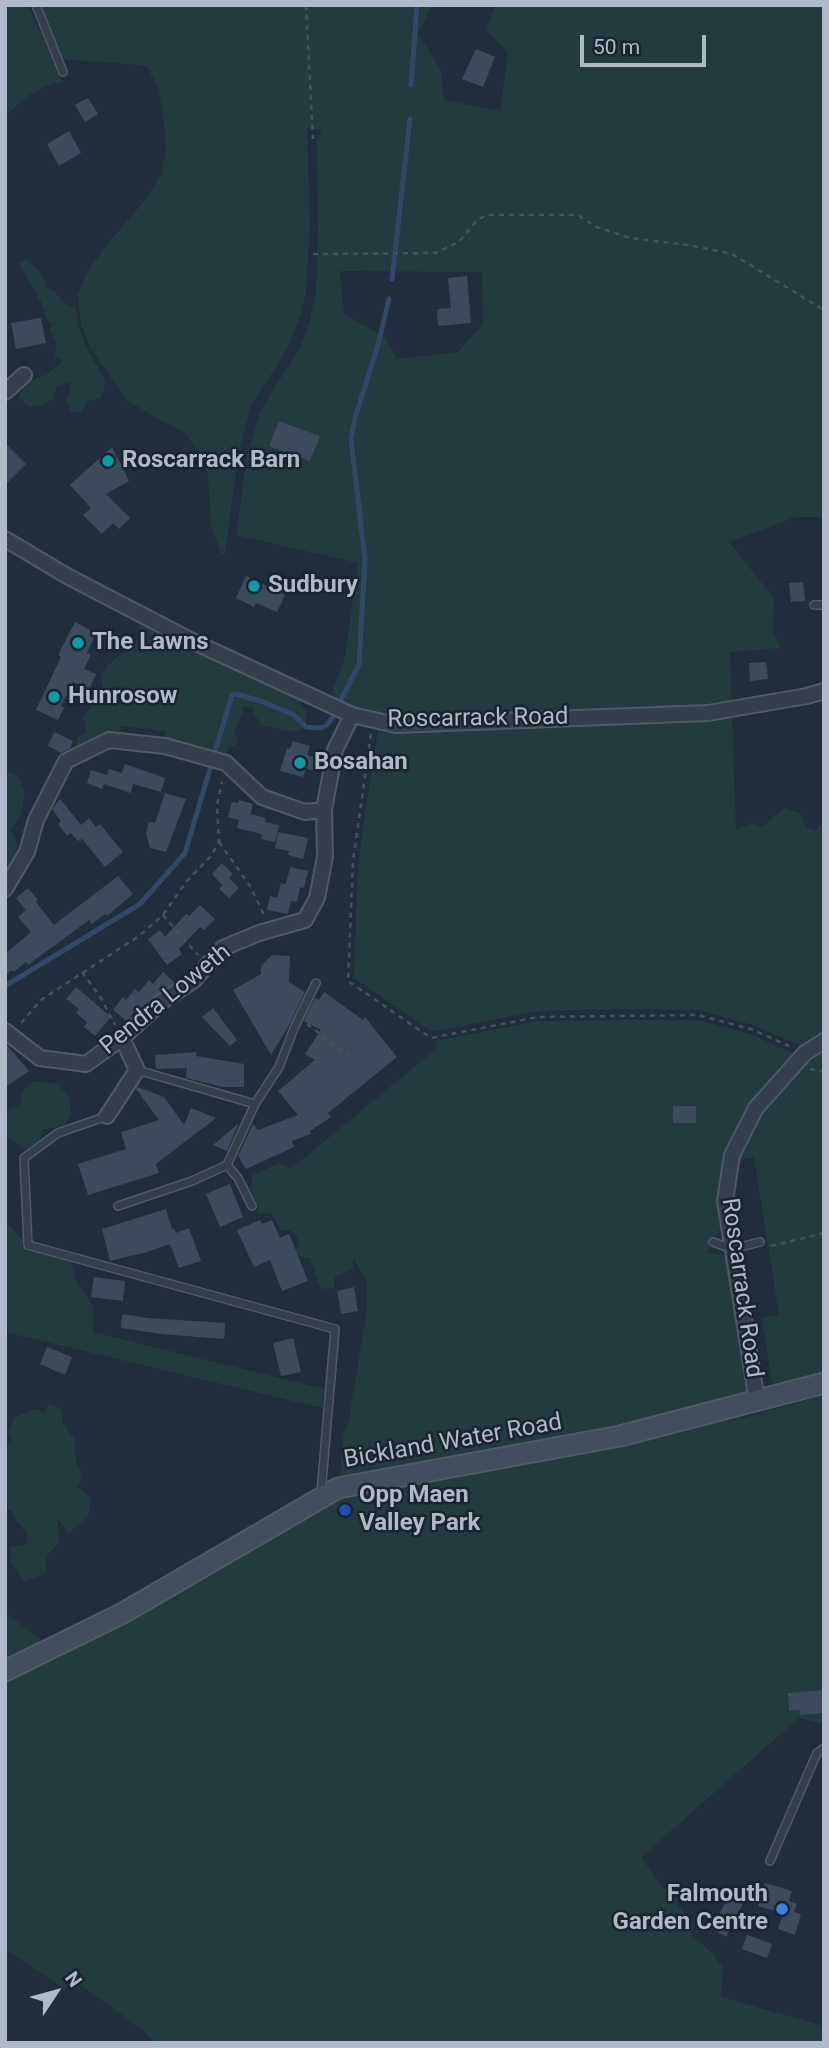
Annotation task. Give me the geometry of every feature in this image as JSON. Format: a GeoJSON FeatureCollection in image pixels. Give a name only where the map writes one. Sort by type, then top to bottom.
{"type":"FeatureCollection","features":[{"type":"Feature","properties":{"kind":"street"},"geometry":{"type":"LineString","coordinates":[[5,392],[24,375]]}},
{"type":"Feature","properties":{"kind":"street","name":"Roscarrack Road"},"geometry":{"type":"LineString","coordinates":[[5,539],[67,576],[194,642],[352,715],[396,725],[708,713],[824,691]]}},
{"type":"Feature","properties":{"kind":"street","name":"Pendra Loweth"},"geometry":{"type":"LineString","coordinates":[[7,1034],[40,1058],[86,1064],[122,1038],[164,1000],[193,981],[223,948],[305,920],[317,898],[325,858],[324,810],[335,750],[352,715]]}},
{"type":"Feature","properties":{"kind":"street"},"geometry":{"type":"LineString","coordinates":[[5,888],[27,852],[36,820],[66,761],[109,740],[165,746],[224,762],[262,797],[305,812],[324,810]]}},
{"type":"Feature","properties":{"kind":"street"},"geometry":{"type":"LineString","coordinates":[[107,1116],[137,1070],[122,1038]]}},
{"type":"Feature","properties":{"kind":"street","name":"Roscarrack Road"},"geometry":{"type":"LineString","coordinates":[[757,1401],[725,1201],[732,1155],[756,1108],[805,1053],[824,1041]]}},
{"type":"Feature","properties":{"kind":"street","name":"Bickland Water Road"},"geometry":{"type":"LineString","coordinates":[[5,1671],[123,1613],[338,1488],[620,1436],[824,1383]]}},
{"type":"Feature","properties":{"kind":"lane"},"geometry":{"type":"LineString","coordinates":[[36,5],[63,72]]}},
{"type":"Feature","properties":{"kind":"lane"},"geometry":{"type":"LineString","coordinates":[[814,606],[824,605]]}},
{"type":"Feature","properties":{"kind":"lane"},"geometry":{"type":"LineString","coordinates":[[118,1206],[192,1181],[227,1164],[255,1104],[279,1067],[317,983]]}},
{"type":"Feature","properties":{"kind":"lane"},"geometry":{"type":"LineString","coordinates":[[137,1070],[255,1104]]}},
{"type":"Feature","properties":{"kind":"lane"},"geometry":{"type":"LineString","coordinates":[[107,1116],[58,1133],[24,1158],[28,1245],[335,1329],[320,1498]]}},
{"type":"Feature","properties":{"kind":"lane"},"geometry":{"type":"LineString","coordinates":[[227,1164],[239,1178],[252,1206]]}},
{"type":"Feature","properties":{"kind":"lane"},"geometry":{"type":"LineString","coordinates":[[713,1242],[732,1249],[761,1245]]}},
{"type":"Feature","properties":{"kind":"lane"},"geometry":{"type":"LineString","coordinates":[[771,1861],[817,1753],[824,1748]]}},
{"type":"Feature","properties":{"kind":"path"},"geometry":{"type":"LineString","coordinates":[[306,5],[313,139]]}},
{"type":"Feature","properties":{"kind":"path"},"geometry":{"type":"LineString","coordinates":[[313,254],[435,253],[459,242],[478,219],[488,215],[578,215],[594,226],[630,238],[732,254],[824,310]]}},
{"type":"Feature","properties":{"kind":"path"},"geometry":{"type":"LineString","coordinates":[[374,720],[353,861],[348,981],[431,1038],[538,1017],[698,1015],[751,1029],[805,1053]]}},
{"type":"Feature","properties":{"kind":"path"},"geometry":{"type":"LineString","coordinates":[[224,762],[217,805],[219,842],[250,886],[261,912],[274,929]]}},
{"type":"Feature","properties":{"kind":"path"},"geometry":{"type":"LineString","coordinates":[[7,1034],[41,1000],[139,936],[163,915],[186,882],[211,856],[219,842]]}},
{"type":"Feature","properties":{"kind":"path"},"geometry":{"type":"LineString","coordinates":[[163,915],[207,965]]}},
{"type":"Feature","properties":{"kind":"path"},"geometry":{"type":"LineString","coordinates":[[82,972],[101,998],[122,1038]]}},
{"type":"Feature","properties":{"kind":"path"},"geometry":{"type":"LineString","coordinates":[[299,1018],[351,1057]]}},
{"type":"Feature","properties":{"kind":"path"},"geometry":{"type":"LineString","coordinates":[[761,1245],[824,1233]]}},
{"type":"Feature","properties":{"kind":"green space"},"geometry":{"type":"Polygon","coordinates":[[[5,5],[28,5],[63,82],[52,83],[28,96],[5,116],[5,5]]]}},
{"type":"Feature","properties":{"kind":"green space"},"geometry":{"type":"Polygon","coordinates":[[[36,5],[432,5],[418,34],[441,70],[444,100],[500,111],[508,52],[486,30],[495,5],[824,5],[824,517],[795,517],[729,542],[774,598],[773,631],[780,648],[730,652],[732,704],[396,716],[355,710],[330,698],[345,657],[358,563],[236,535],[247,455],[260,411],[301,346],[316,292],[317,139],[322,130],[307,128],[310,226],[306,292],[288,348],[251,406],[239,452],[225,553],[221,555],[211,524],[208,476],[200,453],[183,431],[127,400],[91,349],[81,324],[78,294],[88,271],[147,198],[161,175],[166,149],[158,87],[147,67],[141,65],[58,59],[36,5]],[[340,271],[344,314],[385,338],[397,359],[458,352],[483,324],[482,272],[340,271]]]}},
{"type":"Feature","properties":{"kind":"green space"},"geometry":{"type":"Polygon","coordinates":[[[26,259],[37,268],[46,283],[45,286],[55,292],[64,303],[76,309],[78,325],[88,351],[104,377],[105,387],[101,398],[89,401],[80,412],[71,412],[66,401],[70,391],[69,382],[56,386],[54,399],[40,405],[29,407],[18,397],[28,382],[46,375],[60,364],[62,359],[54,357],[57,343],[50,331],[52,323],[47,320],[42,304],[19,263],[26,259]]]}},
{"type":"Feature","properties":{"kind":"green space"},"geometry":{"type":"Polygon","coordinates":[[[136,614],[306,697],[301,700],[301,705],[307,710],[302,728],[294,732],[264,726],[254,715],[252,707],[243,707],[234,733],[238,739],[235,746],[229,747],[226,754],[220,758],[165,744],[166,731],[120,726],[121,731],[115,738],[77,749],[77,738],[87,733],[83,718],[90,708],[88,699],[103,689],[101,675],[108,665],[133,647],[141,633],[136,614]]]}},
{"type":"Feature","properties":{"kind":"green space"},"geometry":{"type":"Polygon","coordinates":[[[732,714],[736,830],[752,823],[762,827],[784,808],[800,813],[806,827],[815,831],[820,825],[824,826],[824,1032],[801,1046],[753,1025],[697,1010],[620,1009],[538,1011],[432,1032],[354,978],[358,862],[378,729],[397,732],[475,730],[710,720],[727,718],[732,714]]]}},
{"type":"Feature","properties":{"kind":"green space"},"geometry":{"type":"Polygon","coordinates":[[[5,771],[19,776],[25,794],[20,816],[11,831],[18,845],[15,858],[5,876],[5,771]]]}},
{"type":"Feature","properties":{"kind":"green space"},"geometry":{"type":"Polygon","coordinates":[[[698,1020],[750,1034],[797,1055],[728,1153],[717,1211],[720,1229],[707,1252],[729,1256],[752,1397],[619,1432],[339,1486],[343,1436],[349,1419],[367,1310],[367,1281],[353,1258],[353,1269],[335,1277],[334,1288],[321,1289],[310,1258],[299,1256],[294,1250],[299,1245],[296,1234],[289,1230],[281,1231],[272,1213],[258,1214],[258,1206],[251,1189],[253,1175],[280,1163],[291,1169],[437,1048],[434,1041],[539,1021],[698,1020]]]}},
{"type":"Feature","properties":{"kind":"green space"},"geometry":{"type":"Polygon","coordinates":[[[824,1048],[824,1375],[773,1390],[762,1318],[779,1315],[754,1157],[735,1161],[761,1113],[810,1057],[824,1048]]]}},
{"type":"Feature","properties":{"kind":"green space"},"geometry":{"type":"Polygon","coordinates":[[[34,1081],[58,1084],[70,1098],[71,1116],[64,1125],[42,1130],[40,1140],[29,1149],[5,1137],[5,1114],[11,1108],[19,1108],[23,1091],[34,1081]]]}},
{"type":"Feature","properties":{"kind":"green space"},"geometry":{"type":"Polygon","coordinates":[[[5,1222],[28,1245],[71,1257],[75,1279],[93,1306],[93,1332],[324,1389],[322,1408],[5,1332],[5,1222]]]}},
{"type":"Feature","properties":{"kind":"green space"},"geometry":{"type":"Polygon","coordinates":[[[824,1395],[824,1724],[799,1718],[641,1857],[662,1888],[677,1889],[678,1906],[695,1923],[691,1935],[709,1950],[723,1967],[721,1997],[824,2026],[824,2043],[155,2043],[145,2032],[73,1979],[66,1990],[5,1949],[5,1671],[338,1488],[670,1432],[747,1417],[824,1395]]]}},
{"type":"Feature","properties":{"kind":"green space"},"geometry":{"type":"Polygon","coordinates":[[[49,1404],[63,1410],[62,1421],[75,1440],[76,1461],[83,1478],[77,1486],[91,1499],[88,1517],[69,1533],[57,1519],[60,1542],[47,1555],[45,1574],[25,1582],[12,1564],[10,1547],[27,1544],[28,1533],[16,1521],[13,1512],[5,1508],[5,1446],[12,1442],[8,1432],[14,1418],[34,1409],[45,1412],[49,1404]]]}},
{"type":"Feature","properties":{"kind":"green space"},"geometry":{"type":"Polygon","coordinates":[[[5,1613],[48,1645],[5,1665],[5,1613]]]}},
{"type":"Feature","properties":{"kind":"building"},"geometry":{"type":"Polygon","coordinates":[[[476,49],[495,57],[483,87],[462,79],[476,49]]]}},
{"type":"Feature","properties":{"kind":"building"},"geometry":{"type":"Polygon","coordinates":[[[88,98],[98,114],[85,122],[75,105],[88,98]]]}},
{"type":"Feature","properties":{"kind":"building"},"geometry":{"type":"Polygon","coordinates":[[[69,131],[81,153],[59,166],[47,144],[69,131]]]}},
{"type":"Feature","properties":{"kind":"building"},"geometry":{"type":"Polygon","coordinates":[[[467,276],[471,323],[438,326],[437,309],[451,308],[448,278],[467,276]]]}},
{"type":"Feature","properties":{"kind":"building"},"geometry":{"type":"Polygon","coordinates":[[[41,318],[46,343],[16,349],[11,323],[41,318]]]}},
{"type":"Feature","properties":{"kind":"building"},"geometry":{"type":"Polygon","coordinates":[[[279,421],[320,436],[310,461],[269,446],[279,421]]]}},
{"type":"Feature","properties":{"kind":"building"},"geometry":{"type":"Polygon","coordinates":[[[5,443],[26,464],[5,485],[5,443]]]}},
{"type":"Feature","properties":{"kind":"building"},"geometry":{"type":"Polygon","coordinates":[[[112,447],[129,481],[106,494],[130,518],[119,529],[113,523],[102,534],[83,515],[91,508],[70,485],[112,447]]]}},
{"type":"Feature","properties":{"kind":"building","name":"Sudbury"},"geometry":{"type":"Polygon","coordinates":[[[246,576],[285,595],[277,612],[256,603],[254,607],[236,598],[246,576]]]}},
{"type":"Feature","properties":{"kind":"building"},"geometry":{"type":"Polygon","coordinates":[[[803,582],[805,601],[791,602],[789,583],[803,582]]]}},
{"type":"Feature","properties":{"kind":"building"},"geometry":{"type":"Polygon","coordinates":[[[75,622],[96,633],[87,653],[91,655],[84,669],[96,674],[89,690],[73,682],[61,706],[64,708],[58,720],[36,710],[61,657],[58,655],[75,622]]]}},
{"type":"Feature","properties":{"kind":"building"},"geometry":{"type":"Polygon","coordinates":[[[766,662],[768,679],[750,681],[749,663],[766,662]]]}},
{"type":"Feature","properties":{"kind":"building"},"geometry":{"type":"Polygon","coordinates":[[[54,732],[73,741],[70,748],[61,753],[48,746],[54,732]]]}},
{"type":"Feature","properties":{"kind":"building","name":"Bosahan"},"geometry":{"type":"Polygon","coordinates":[[[293,741],[310,746],[307,755],[318,758],[315,771],[306,768],[303,777],[280,771],[287,748],[290,749],[293,741]]]}},
{"type":"Feature","properties":{"kind":"building"},"geometry":{"type":"Polygon","coordinates":[[[125,764],[165,778],[161,792],[133,784],[131,793],[104,784],[109,769],[122,773],[125,764]]]}},
{"type":"Feature","properties":{"kind":"building"},"geometry":{"type":"Polygon","coordinates":[[[91,770],[107,775],[102,789],[87,783],[91,770]]]}},
{"type":"Feature","properties":{"kind":"building"},"geometry":{"type":"Polygon","coordinates":[[[165,793],[186,799],[166,852],[150,848],[146,834],[149,822],[155,823],[165,793]]]}},
{"type":"Feature","properties":{"kind":"building"},"geometry":{"type":"Polygon","coordinates":[[[60,799],[81,825],[89,818],[96,827],[100,824],[123,852],[105,867],[82,839],[78,841],[71,833],[67,836],[52,809],[60,799]]]}},
{"type":"Feature","properties":{"kind":"building"},"geometry":{"type":"Polygon","coordinates":[[[239,800],[253,804],[250,814],[266,818],[265,822],[279,825],[275,842],[261,839],[262,834],[237,828],[239,820],[228,817],[232,802],[238,803],[239,800]]]}},
{"type":"Feature","properties":{"kind":"building"},"geometry":{"type":"Polygon","coordinates":[[[278,832],[308,838],[303,859],[288,855],[289,851],[275,848],[278,832]]]}},
{"type":"Feature","properties":{"kind":"building"},"geometry":{"type":"Polygon","coordinates":[[[222,863],[233,874],[229,878],[239,888],[229,898],[219,889],[226,881],[222,885],[212,874],[222,863]]]}},
{"type":"Feature","properties":{"kind":"building"},"geometry":{"type":"Polygon","coordinates":[[[290,867],[308,871],[304,888],[300,887],[297,902],[291,901],[288,914],[267,910],[270,896],[277,898],[281,883],[286,884],[290,867]]]}},
{"type":"Feature","properties":{"kind":"building"},"geometry":{"type":"Polygon","coordinates":[[[118,876],[133,894],[107,916],[105,914],[92,924],[89,920],[28,965],[26,962],[14,972],[12,970],[5,975],[5,954],[31,932],[18,917],[26,910],[16,898],[28,888],[54,925],[118,876]]]}},
{"type":"Feature","properties":{"kind":"building"},"geometry":{"type":"Polygon","coordinates":[[[200,905],[215,919],[204,930],[200,927],[179,949],[182,954],[167,965],[148,939],[160,930],[165,937],[186,914],[189,916],[200,905]]]}},
{"type":"Feature","properties":{"kind":"building"},"geometry":{"type":"Polygon","coordinates":[[[272,955],[290,956],[289,982],[305,992],[271,1055],[233,990],[261,974],[261,966],[272,955]]]}},
{"type":"Feature","properties":{"kind":"building"},"geometry":{"type":"Polygon","coordinates":[[[163,972],[174,982],[137,1009],[127,1021],[113,1010],[123,997],[126,1000],[135,989],[139,992],[149,980],[153,984],[163,972]]]}},
{"type":"Feature","properties":{"kind":"building"},"geometry":{"type":"Polygon","coordinates":[[[76,987],[111,1017],[95,1036],[84,1027],[87,1022],[76,1013],[79,1009],[66,999],[76,987]]]}},
{"type":"Feature","properties":{"kind":"building"},"geometry":{"type":"Polygon","coordinates":[[[324,992],[363,1020],[365,1017],[397,1057],[328,1113],[331,1117],[310,1131],[311,1134],[292,1141],[294,1147],[246,1169],[238,1156],[253,1124],[258,1130],[298,1115],[278,1091],[315,1060],[305,1054],[321,1030],[304,1021],[315,998],[319,1000],[324,992]]]}},
{"type":"Feature","properties":{"kind":"building"},"geometry":{"type":"Polygon","coordinates":[[[213,1008],[237,1040],[230,1046],[202,1017],[213,1008]]]}},
{"type":"Feature","properties":{"kind":"building"},"geometry":{"type":"Polygon","coordinates":[[[5,1043],[29,1071],[5,1087],[5,1043]]]}},
{"type":"Feature","properties":{"kind":"building"},"geometry":{"type":"Polygon","coordinates":[[[197,1052],[196,1056],[244,1064],[244,1087],[223,1087],[186,1078],[187,1068],[156,1069],[155,1055],[197,1052]]]}},
{"type":"Feature","properties":{"kind":"building"},"geometry":{"type":"Polygon","coordinates":[[[138,1087],[164,1097],[184,1125],[191,1108],[216,1118],[156,1164],[159,1173],[88,1195],[78,1164],[126,1149],[121,1132],[159,1120],[136,1089],[138,1087]]]}},
{"type":"Feature","properties":{"kind":"building"},"geometry":{"type":"Polygon","coordinates":[[[673,1106],[696,1106],[696,1123],[673,1123],[673,1106]]]}},
{"type":"Feature","properties":{"kind":"building"},"geometry":{"type":"Polygon","coordinates":[[[239,1123],[227,1151],[213,1145],[239,1123]]]}},
{"type":"Feature","properties":{"kind":"building"},"geometry":{"type":"Polygon","coordinates":[[[230,1184],[243,1217],[220,1227],[206,1194],[230,1184]]]}},
{"type":"Feature","properties":{"kind":"building"},"geometry":{"type":"Polygon","coordinates":[[[166,1209],[172,1229],[174,1228],[176,1233],[189,1228],[201,1261],[179,1268],[170,1244],[110,1261],[102,1229],[166,1209]]]}},
{"type":"Feature","properties":{"kind":"building"},"geometry":{"type":"Polygon","coordinates":[[[260,1220],[262,1224],[272,1220],[280,1238],[288,1234],[290,1236],[308,1281],[282,1291],[270,1260],[254,1267],[237,1230],[260,1220]]]}},
{"type":"Feature","properties":{"kind":"building"},"geometry":{"type":"Polygon","coordinates":[[[94,1277],[125,1281],[123,1301],[91,1297],[94,1277]]]}},
{"type":"Feature","properties":{"kind":"building"},"geometry":{"type":"Polygon","coordinates":[[[354,1287],[358,1311],[341,1314],[337,1291],[354,1287]]]}},
{"type":"Feature","properties":{"kind":"building"},"geometry":{"type":"Polygon","coordinates":[[[122,1314],[225,1323],[224,1339],[121,1328],[122,1314]]]}},
{"type":"Feature","properties":{"kind":"building"},"geometry":{"type":"Polygon","coordinates":[[[293,1338],[301,1372],[281,1376],[273,1343],[293,1338]]]}},
{"type":"Feature","properties":{"kind":"building"},"geometry":{"type":"Polygon","coordinates":[[[47,1347],[72,1357],[65,1375],[40,1364],[47,1347]]]}},
{"type":"Feature","properties":{"kind":"building"},"geometry":{"type":"Polygon","coordinates":[[[824,1690],[824,1713],[800,1715],[800,1710],[789,1711],[788,1693],[824,1690]]]}},
{"type":"Feature","properties":{"kind":"building","name":"Falmouth Garden Centre"},"geometry":{"type":"Polygon","coordinates":[[[765,1883],[792,1891],[789,1901],[797,1904],[794,1912],[801,1914],[795,1935],[778,1929],[783,1913],[758,1906],[765,1883]]]}},
{"type":"Feature","properties":{"kind":"building"},"geometry":{"type":"Polygon","coordinates":[[[732,1888],[747,1896],[726,1937],[712,1929],[732,1888]]]}},
{"type":"Feature","properties":{"kind":"building"},"geometry":{"type":"Polygon","coordinates":[[[747,1935],[772,1944],[767,1958],[742,1949],[747,1935]]]}},
{"type":"Feature","properties":{"kind":"waterway"},"geometry":{"type":"LineString","coordinates":[[411,85],[417,5]]}},
{"type":"Feature","properties":{"kind":"waterway"},"geometry":{"type":"LineString","coordinates":[[392,279],[410,119]]}},
{"type":"Feature","properties":{"kind":"waterway"},"geometry":{"type":"LineString","coordinates":[[341,700],[359,664],[365,560],[351,439],[389,299]]}},
{"type":"Feature","properties":{"kind":"waterway"},"geometry":{"type":"LineString","coordinates":[[5,986],[140,904],[185,853],[232,695],[263,702],[294,715],[306,727],[326,726],[333,717]]}},
{"type":"Feature","properties":{"kind":"place","name":"Roscarrack Barn"},"geometry":{"type":"Point","coordinates":[108,461]}},
{"type":"Feature","properties":{"kind":"place","name":"Sudbury"},"geometry":{"type":"Point","coordinates":[254,586]}},
{"type":"Feature","properties":{"kind":"place","name":"The Lawns"},"geometry":{"type":"Point","coordinates":[78,643]}},
{"type":"Feature","properties":{"kind":"place","name":"Hunrosow"},"geometry":{"type":"Point","coordinates":[54,697]}},
{"type":"Feature","properties":{"kind":"place","name":"Bosahan"},"geometry":{"type":"Point","coordinates":[300,763]}},
{"type":"Feature","properties":{"kind":"place","name":"Opp Maen Valley Park"},"geometry":{"type":"Point","coordinates":[345,1510]}},
{"type":"Feature","properties":{"kind":"place","name":"Falmouth Garden Centre"},"geometry":{"type":"Point","coordinates":[782,1909]}}]}
